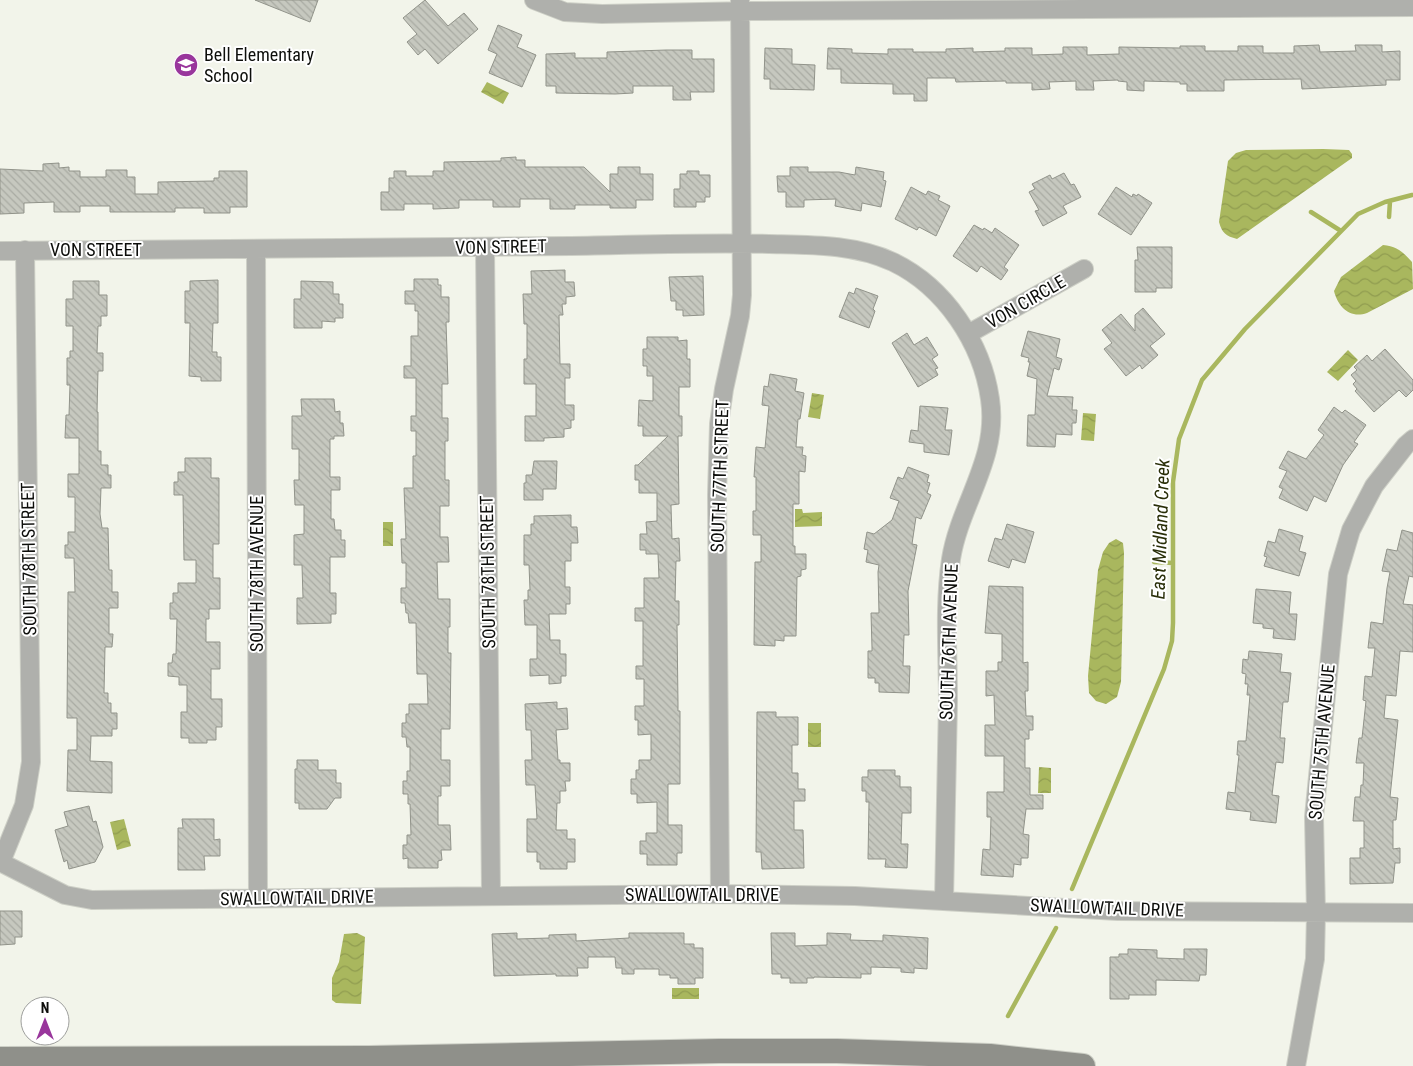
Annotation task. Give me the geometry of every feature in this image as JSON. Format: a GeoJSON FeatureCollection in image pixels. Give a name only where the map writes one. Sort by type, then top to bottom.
{"type":"FeatureCollection","features":[{"type":"Feature","properties":{"kind":"street"},"geometry":{"type":"LineString","coordinates":[[534,0],[565,12],[581,14],[740,6],[1413,7]]}},
{"type":"Feature","properties":{"kind":"street","name":"SOUTH 77TH STREET"},"geometry":{"type":"LineString","coordinates":[[720,894],[718,424],[740,316],[742,295],[740,6]]}},
{"type":"Feature","properties":{"kind":"street","name":"VON STREET"},"geometry":{"type":"LineString","coordinates":[[0,251],[741,243],[836,246],[869,253],[895,263],[919,278],[948,304],[968,334]]}},
{"type":"Feature","properties":{"kind":"street","name":"SOUTH 78TH STREET"},"geometry":{"type":"LineString","coordinates":[[485,247],[491,896]]}},
{"type":"Feature","properties":{"kind":"street","name":"SOUTH 78TH AVENUE"},"geometry":{"type":"LineString","coordinates":[[256,249],[258,898]]}},
{"type":"Feature","properties":{"kind":"street","name":"SOUTH 78TH STREET"},"geometry":{"type":"LineString","coordinates":[[1,862],[24,805],[31,762],[25,250]]}},
{"type":"Feature","properties":{"kind":"street","name":"VON CIRCLE"},"geometry":{"type":"LineString","coordinates":[[968,334],[1084,269]]}},
{"type":"Feature","properties":{"kind":"street","name":"SOUTH 76TH AVENUE"},"geometry":{"type":"LineString","coordinates":[[944,900],[948,704],[947,595],[952,554],[962,521],[987,455],[991,425],[990,400],[984,372],[968,334]]}},
{"type":"Feature","properties":{"kind":"street","name":"SOUTH 75TH AVENUE"},"geometry":{"type":"LineString","coordinates":[[1296,1066],[1315,959],[1314,817],[1338,574],[1351,530],[1374,486],[1406,444],[1413,439]]}},
{"type":"Feature","properties":{"kind":"street","name":"SWALLOWTAIL DRIVE"},"geometry":{"type":"LineString","coordinates":[[1,862],[65,895],[92,900],[720,894],[855,896],[1118,911],[1413,913]]}},
{"type":"Feature","properties":{"kind":"street"},"geometry":{"type":"LineString","coordinates":[[0,1059],[370,1058],[718,1051],[838,1051],[990,1056],[1083,1066]]}},
{"type":"Feature","properties":{"kind":"water"},"geometry":{"type":"Polygon","coordinates":[[[487,82],[509,93],[503,104],[481,92],[487,82]]]}},
{"type":"Feature","properties":{"kind":"water"},"geometry":{"type":"Polygon","coordinates":[[[1246,150],[1349,150],[1352,158],[1237,239],[1223,231],[1219,222],[1228,161],[1236,153],[1246,150]]]}},
{"type":"Feature","properties":{"kind":"water"},"geometry":{"type":"Polygon","coordinates":[[[1383,245],[1399,250],[1412,262],[1413,289],[1367,313],[1350,313],[1338,302],[1334,291],[1341,277],[1383,245]]]}},
{"type":"Feature","properties":{"kind":"water"},"geometry":{"type":"Polygon","coordinates":[[[1348,350],[1358,360],[1338,381],[1327,372],[1348,350]]]}},
{"type":"Feature","properties":{"kind":"water"},"geometry":{"type":"Polygon","coordinates":[[[812,393],[824,395],[820,419],[808,417],[812,393]]]}},
{"type":"Feature","properties":{"kind":"water"},"geometry":{"type":"Polygon","coordinates":[[[1083,413],[1096,414],[1094,441],[1081,440],[1083,413]]]}},
{"type":"Feature","properties":{"kind":"water"},"geometry":{"type":"Polygon","coordinates":[[[795,509],[802,509],[803,513],[822,512],[822,526],[795,527],[795,509]]]}},
{"type":"Feature","properties":{"kind":"water"},"geometry":{"type":"Polygon","coordinates":[[[383,522],[393,522],[393,546],[383,546],[383,522]]]}},
{"type":"Feature","properties":{"kind":"water"},"geometry":{"type":"Polygon","coordinates":[[[1116,539],[1123,543],[1124,553],[1121,682],[1117,697],[1106,704],[1096,701],[1089,693],[1088,676],[1098,570],[1103,552],[1109,543],[1116,539]]]}},
{"type":"Feature","properties":{"kind":"water"},"geometry":{"type":"Polygon","coordinates":[[[808,723],[821,723],[821,747],[808,747],[808,723]]]}},
{"type":"Feature","properties":{"kind":"water"},"geometry":{"type":"Polygon","coordinates":[[[1039,767],[1051,768],[1051,793],[1038,793],[1039,767]]]}},
{"type":"Feature","properties":{"kind":"water"},"geometry":{"type":"Polygon","coordinates":[[[124,819],[131,846],[117,850],[110,822],[124,819]]]}},
{"type":"Feature","properties":{"kind":"water"},"geometry":{"type":"Polygon","coordinates":[[[357,933],[365,937],[361,1004],[336,1003],[332,1000],[332,978],[339,962],[344,934],[357,933]]]}},
{"type":"Feature","properties":{"kind":"water"},"geometry":{"type":"Polygon","coordinates":[[[672,988],[699,988],[699,999],[672,999],[672,988]]]}},
{"type":"Feature","properties":{"kind":"building"},"geometry":{"type":"Polygon","coordinates":[[[255,0],[318,0],[310,22],[255,0]]]}},
{"type":"Feature","properties":{"kind":"building"},"geometry":{"type":"Polygon","coordinates":[[[425,0],[448,26],[464,13],[478,29],[438,64],[425,49],[418,55],[407,42],[417,34],[403,18],[425,0]]]}},
{"type":"Feature","properties":{"kind":"building"},"geometry":{"type":"Polygon","coordinates":[[[498,25],[522,35],[517,47],[536,55],[522,87],[489,73],[497,54],[488,50],[498,25]]]}},
{"type":"Feature","properties":{"kind":"building"},"geometry":{"type":"Polygon","coordinates":[[[1319,45],[1320,52],[1356,51],[1355,45],[1382,45],[1382,52],[1400,51],[1400,80],[1386,80],[1386,85],[1302,89],[1301,79],[1224,80],[1224,91],[1187,91],[1187,84],[1180,84],[1180,82],[1144,81],[1144,91],[1127,90],[1127,82],[1118,80],[1093,81],[1094,90],[1076,90],[1076,81],[1049,82],[1050,89],[1032,90],[1032,83],[1006,83],[1006,81],[956,82],[955,78],[927,78],[927,101],[914,101],[914,94],[893,94],[893,84],[841,83],[841,69],[827,69],[828,48],[852,49],[852,53],[888,54],[888,49],[913,49],[913,52],[946,52],[946,49],[973,48],[973,52],[1005,51],[1005,48],[1032,48],[1032,55],[1063,54],[1063,47],[1087,47],[1087,55],[1119,54],[1119,47],[1180,48],[1180,46],[1205,46],[1205,51],[1238,51],[1238,46],[1263,46],[1263,53],[1294,53],[1294,46],[1319,45]]]}},
{"type":"Feature","properties":{"kind":"building"},"geometry":{"type":"Polygon","coordinates":[[[765,48],[792,49],[792,64],[815,65],[814,90],[770,89],[770,79],[764,79],[765,48]]]}},
{"type":"Feature","properties":{"kind":"building"},"geometry":{"type":"Polygon","coordinates":[[[692,50],[692,59],[714,59],[714,92],[690,92],[691,100],[673,100],[673,86],[633,86],[633,93],[615,94],[556,93],[556,86],[546,86],[546,54],[575,53],[575,58],[607,58],[607,52],[692,50]]]}},
{"type":"Feature","properties":{"kind":"building"},"geometry":{"type":"Polygon","coordinates":[[[516,157],[516,160],[525,160],[525,167],[584,167],[610,192],[610,174],[618,174],[618,167],[640,167],[640,174],[653,174],[653,200],[636,200],[636,208],[610,208],[610,205],[575,205],[575,209],[550,209],[550,199],[520,199],[520,207],[493,207],[493,200],[459,200],[459,208],[433,209],[433,204],[404,204],[404,210],[381,210],[381,192],[389,192],[389,178],[394,178],[394,171],[406,171],[406,176],[433,176],[433,171],[444,171],[444,162],[501,161],[501,158],[516,157]]]}},
{"type":"Feature","properties":{"kind":"building"},"geometry":{"type":"Polygon","coordinates":[[[59,163],[59,168],[69,167],[69,171],[80,171],[80,177],[106,177],[106,170],[127,170],[127,177],[135,177],[135,194],[158,194],[158,182],[214,181],[214,178],[219,178],[219,171],[247,171],[247,207],[230,207],[230,213],[204,213],[204,208],[175,208],[175,212],[110,212],[110,206],[80,206],[80,212],[54,212],[54,202],[24,203],[24,213],[0,214],[0,169],[43,171],[43,164],[59,163]]]}},
{"type":"Feature","properties":{"kind":"building"},"geometry":{"type":"Polygon","coordinates":[[[790,167],[808,167],[808,172],[839,172],[855,175],[856,167],[884,172],[883,180],[886,181],[881,207],[862,203],[861,211],[835,206],[836,199],[804,200],[804,207],[786,207],[786,192],[778,192],[777,176],[790,176],[790,167]]]}},
{"type":"Feature","properties":{"kind":"building"},"geometry":{"type":"Polygon","coordinates":[[[687,171],[699,171],[699,175],[710,175],[710,197],[705,197],[705,202],[696,202],[696,207],[674,207],[674,189],[680,189],[680,174],[687,174],[687,171]]]}},
{"type":"Feature","properties":{"kind":"building"},"geometry":{"type":"Polygon","coordinates":[[[1064,173],[1071,185],[1074,184],[1081,197],[1063,206],[1067,213],[1043,226],[1035,211],[1039,210],[1029,192],[1035,189],[1032,184],[1050,175],[1052,179],[1064,173]]]}},
{"type":"Feature","properties":{"kind":"building"},"geometry":{"type":"Polygon","coordinates":[[[911,187],[926,195],[928,191],[940,196],[938,200],[950,206],[936,236],[919,227],[917,230],[895,219],[911,187]]]}},
{"type":"Feature","properties":{"kind":"building"},"geometry":{"type":"Polygon","coordinates":[[[1116,187],[1132,197],[1133,194],[1137,196],[1138,194],[1152,203],[1131,235],[1098,214],[1116,187]]]}},
{"type":"Feature","properties":{"kind":"building"},"geometry":{"type":"Polygon","coordinates":[[[974,225],[992,233],[995,228],[1019,245],[1004,267],[1008,270],[1001,280],[981,266],[977,272],[953,256],[974,225]]]}},
{"type":"Feature","properties":{"kind":"building"},"geometry":{"type":"Polygon","coordinates":[[[1137,247],[1172,247],[1172,288],[1156,288],[1156,292],[1135,292],[1135,260],[1138,260],[1137,247]]]}},
{"type":"Feature","properties":{"kind":"building"},"geometry":{"type":"Polygon","coordinates":[[[565,270],[565,282],[574,282],[575,296],[566,297],[566,304],[562,304],[563,315],[559,315],[560,364],[570,364],[570,378],[565,378],[565,405],[574,405],[574,420],[571,420],[571,428],[564,429],[564,437],[544,438],[544,441],[525,441],[525,416],[536,416],[536,384],[524,384],[524,359],[527,359],[527,324],[524,324],[523,294],[532,294],[531,271],[565,270]]]}},
{"type":"Feature","properties":{"kind":"building"},"geometry":{"type":"Polygon","coordinates":[[[703,276],[704,315],[683,316],[683,310],[676,310],[676,301],[671,301],[669,277],[703,276]]]}},
{"type":"Feature","properties":{"kind":"building"},"geometry":{"type":"Polygon","coordinates":[[[414,279],[438,279],[438,285],[441,285],[441,297],[449,297],[449,322],[446,322],[448,384],[442,384],[442,418],[448,418],[448,441],[445,441],[445,480],[449,480],[449,506],[440,506],[440,537],[448,537],[449,562],[437,562],[438,599],[450,599],[448,653],[451,653],[450,729],[441,729],[441,760],[450,760],[450,786],[441,786],[441,796],[438,796],[438,825],[450,825],[451,850],[441,850],[442,860],[438,861],[438,868],[408,868],[408,858],[403,859],[403,845],[407,845],[407,835],[411,835],[410,804],[408,804],[408,794],[403,794],[403,781],[407,781],[407,771],[410,771],[410,747],[407,747],[406,737],[402,737],[402,723],[406,723],[406,714],[409,714],[409,704],[428,704],[427,674],[417,674],[416,623],[409,623],[405,603],[401,603],[401,588],[406,588],[406,563],[402,563],[401,539],[406,539],[404,488],[413,488],[413,456],[416,456],[416,431],[411,431],[411,416],[416,416],[416,378],[404,378],[404,366],[411,366],[411,336],[418,336],[418,311],[415,311],[415,304],[405,304],[405,291],[414,291],[414,279]]]}},
{"type":"Feature","properties":{"kind":"building"},"geometry":{"type":"Polygon","coordinates":[[[218,280],[218,323],[213,323],[212,352],[217,352],[217,357],[221,357],[221,381],[201,381],[201,377],[189,376],[190,323],[185,323],[185,291],[190,291],[190,281],[218,280]]]}},
{"type":"Feature","properties":{"kind":"building"},"geometry":{"type":"Polygon","coordinates":[[[73,281],[99,281],[99,295],[107,295],[107,316],[101,316],[101,326],[98,326],[97,353],[103,353],[103,371],[98,371],[97,412],[98,451],[101,451],[101,465],[108,465],[108,475],[111,475],[111,488],[101,488],[100,514],[102,528],[108,528],[109,570],[112,570],[112,592],[118,592],[118,608],[109,608],[109,634],[113,634],[112,647],[105,647],[104,693],[108,693],[111,713],[117,713],[117,729],[112,729],[112,736],[91,736],[90,761],[112,762],[112,793],[67,791],[68,750],[77,750],[77,718],[67,718],[68,592],[75,592],[74,558],[65,558],[68,532],[75,532],[75,497],[68,497],[68,474],[79,474],[79,438],[65,438],[66,415],[69,415],[70,385],[67,385],[67,358],[70,358],[70,351],[73,351],[73,326],[66,326],[66,299],[73,299],[73,281]]]}},
{"type":"Feature","properties":{"kind":"building"},"geometry":{"type":"Polygon","coordinates":[[[301,281],[333,282],[333,294],[339,294],[339,304],[343,304],[343,318],[335,318],[335,322],[322,321],[322,328],[294,328],[294,299],[301,299],[301,281]]]}},
{"type":"Feature","properties":{"kind":"building"},"geometry":{"type":"Polygon","coordinates":[[[856,288],[878,296],[869,328],[839,317],[849,292],[854,294],[856,288]]]}},
{"type":"Feature","properties":{"kind":"building"},"geometry":{"type":"Polygon","coordinates":[[[1143,308],[1165,334],[1150,346],[1158,355],[1142,369],[1140,365],[1126,376],[1104,349],[1112,343],[1102,330],[1121,314],[1135,331],[1135,315],[1143,308]]]}},
{"type":"Feature","properties":{"kind":"building"},"geometry":{"type":"Polygon","coordinates":[[[1028,331],[1060,339],[1056,357],[1062,359],[1059,370],[1054,368],[1047,396],[1073,397],[1072,410],[1077,410],[1076,423],[1072,423],[1072,435],[1056,434],[1055,447],[1027,446],[1028,415],[1035,415],[1037,379],[1027,376],[1029,358],[1021,356],[1028,331]]]}},
{"type":"Feature","properties":{"kind":"building"},"geometry":{"type":"Polygon","coordinates":[[[907,333],[914,345],[927,337],[938,355],[932,359],[938,368],[935,369],[938,375],[918,387],[892,343],[907,333]]]}},
{"type":"Feature","properties":{"kind":"building"},"geometry":{"type":"Polygon","coordinates":[[[647,337],[678,337],[678,341],[687,340],[687,359],[690,359],[690,387],[679,387],[679,416],[682,416],[682,436],[678,436],[679,504],[671,505],[672,539],[679,538],[680,561],[676,561],[675,601],[679,601],[679,625],[677,625],[680,784],[668,784],[668,825],[682,825],[682,853],[677,853],[677,865],[647,865],[647,854],[640,854],[640,841],[646,841],[646,833],[657,833],[657,802],[637,803],[637,794],[631,794],[631,779],[636,779],[636,770],[639,770],[639,760],[651,760],[651,734],[638,735],[638,720],[635,720],[635,706],[644,706],[644,679],[636,679],[636,666],[643,666],[643,621],[635,621],[635,608],[644,608],[644,578],[659,578],[658,554],[646,554],[646,550],[640,550],[640,534],[647,534],[646,522],[657,521],[657,493],[639,493],[639,480],[635,480],[635,465],[638,465],[668,436],[643,436],[643,426],[638,426],[639,400],[653,401],[653,376],[647,376],[647,366],[643,366],[643,349],[647,349],[647,337]]]}},
{"type":"Feature","properties":{"kind":"building"},"geometry":{"type":"Polygon","coordinates":[[[1385,349],[1413,380],[1413,390],[1406,397],[1399,390],[1374,412],[1355,391],[1357,389],[1353,384],[1356,381],[1351,375],[1357,370],[1354,367],[1367,355],[1372,361],[1385,349]]]}},
{"type":"Feature","properties":{"kind":"building"},"geometry":{"type":"Polygon","coordinates":[[[770,374],[797,379],[795,391],[804,393],[800,419],[798,419],[796,447],[803,447],[802,455],[806,456],[805,472],[799,471],[799,504],[793,504],[793,546],[795,546],[795,554],[806,554],[806,569],[801,570],[801,576],[797,577],[796,636],[784,636],[784,641],[775,640],[775,646],[754,645],[755,562],[761,562],[761,535],[753,535],[753,511],[756,511],[756,477],[754,477],[756,447],[765,448],[769,406],[762,405],[764,386],[768,387],[770,374]]]}},
{"type":"Feature","properties":{"kind":"building"},"geometry":{"type":"Polygon","coordinates":[[[301,399],[334,399],[335,412],[340,411],[340,423],[343,423],[344,436],[334,436],[334,439],[330,439],[330,477],[340,477],[340,490],[331,490],[331,519],[334,519],[335,530],[341,530],[341,540],[345,540],[345,557],[330,557],[330,593],[336,593],[336,614],[331,614],[331,623],[297,624],[297,598],[303,598],[302,565],[294,565],[294,535],[304,534],[304,505],[295,505],[294,480],[299,480],[299,449],[292,449],[292,416],[302,416],[301,399]]]}},
{"type":"Feature","properties":{"kind":"building"},"geometry":{"type":"Polygon","coordinates":[[[920,406],[948,408],[945,430],[952,430],[949,455],[924,452],[924,444],[909,442],[911,430],[918,431],[920,406]]]}},
{"type":"Feature","properties":{"kind":"building"},"geometry":{"type":"Polygon","coordinates":[[[1334,407],[1342,413],[1345,410],[1366,425],[1354,442],[1358,444],[1343,465],[1326,502],[1314,496],[1307,511],[1279,498],[1283,489],[1279,487],[1287,471],[1279,468],[1288,451],[1306,459],[1324,435],[1318,430],[1334,407]]]}},
{"type":"Feature","properties":{"kind":"building"},"geometry":{"type":"Polygon","coordinates":[[[185,458],[211,458],[211,478],[219,478],[219,544],[213,544],[213,578],[220,578],[220,609],[209,609],[209,619],[206,619],[206,642],[220,642],[220,669],[211,669],[211,699],[222,699],[222,727],[216,727],[216,740],[207,740],[207,743],[189,743],[189,738],[181,738],[181,712],[187,712],[187,685],[179,685],[179,677],[168,676],[168,663],[172,663],[173,654],[176,654],[177,619],[170,619],[170,603],[173,603],[173,593],[178,593],[178,583],[196,583],[196,560],[184,560],[183,495],[174,495],[174,482],[178,482],[178,472],[185,472],[185,458]]]}},
{"type":"Feature","properties":{"kind":"building"},"geometry":{"type":"Polygon","coordinates":[[[534,461],[557,461],[556,489],[543,489],[543,500],[524,500],[526,475],[532,475],[534,461]]]}},
{"type":"Feature","properties":{"kind":"building"},"geometry":{"type":"Polygon","coordinates":[[[908,467],[929,475],[927,482],[930,483],[927,493],[931,495],[921,519],[916,517],[912,544],[917,545],[908,591],[909,635],[904,635],[903,666],[910,666],[909,693],[879,692],[879,683],[875,683],[875,678],[868,678],[868,651],[872,651],[871,613],[879,613],[879,565],[866,562],[868,550],[864,549],[867,532],[874,534],[892,520],[899,501],[890,498],[898,477],[903,479],[908,467]]]}},
{"type":"Feature","properties":{"kind":"building"},"geometry":{"type":"Polygon","coordinates":[[[571,515],[571,527],[577,527],[578,543],[571,543],[571,561],[565,561],[565,587],[570,587],[570,604],[566,604],[566,614],[549,614],[550,640],[560,640],[560,654],[566,654],[566,676],[561,676],[561,683],[549,684],[549,675],[530,676],[530,659],[537,659],[537,625],[525,625],[524,600],[528,600],[528,590],[530,590],[529,565],[524,565],[524,535],[531,535],[531,524],[534,524],[534,516],[571,515]]]}},
{"type":"Feature","properties":{"kind":"building"},"geometry":{"type":"Polygon","coordinates":[[[1007,524],[1034,532],[1025,563],[1012,559],[1009,568],[988,561],[995,538],[1002,540],[1007,524]]]}},
{"type":"Feature","properties":{"kind":"building"},"geometry":{"type":"Polygon","coordinates":[[[1279,529],[1303,536],[1299,551],[1306,553],[1299,576],[1264,566],[1267,557],[1264,556],[1268,541],[1275,543],[1279,529]]]}},
{"type":"Feature","properties":{"kind":"building"},"geometry":{"type":"Polygon","coordinates":[[[1402,530],[1413,533],[1413,577],[1409,576],[1403,604],[1413,605],[1413,652],[1400,651],[1396,696],[1386,695],[1384,718],[1398,720],[1390,797],[1398,798],[1396,820],[1393,820],[1393,849],[1400,848],[1400,863],[1395,863],[1393,883],[1350,884],[1350,858],[1360,858],[1360,848],[1364,848],[1364,821],[1353,821],[1355,797],[1360,797],[1361,785],[1363,785],[1364,763],[1356,763],[1359,738],[1362,738],[1366,701],[1363,700],[1365,676],[1372,677],[1375,648],[1368,648],[1371,622],[1383,624],[1390,572],[1382,571],[1387,549],[1397,551],[1402,530]]]}},
{"type":"Feature","properties":{"kind":"building"},"geometry":{"type":"Polygon","coordinates":[[[989,586],[1023,587],[1023,663],[1028,662],[1028,691],[1025,691],[1026,716],[1033,716],[1033,730],[1029,730],[1029,739],[1025,739],[1025,768],[1030,768],[1030,795],[1043,795],[1043,809],[1026,809],[1023,834],[1029,835],[1028,858],[1021,858],[1021,865],[1014,864],[1013,877],[981,875],[983,849],[990,850],[991,817],[987,817],[987,792],[1004,792],[1004,756],[985,756],[985,725],[995,725],[994,695],[986,696],[986,671],[998,671],[998,662],[1002,662],[1002,634],[985,633],[989,586]]]}},
{"type":"Feature","properties":{"kind":"building"},"geometry":{"type":"Polygon","coordinates":[[[1256,589],[1291,592],[1289,614],[1297,614],[1295,640],[1273,638],[1274,629],[1263,628],[1263,624],[1253,623],[1256,589]]]}},
{"type":"Feature","properties":{"kind":"building"},"geometry":{"type":"Polygon","coordinates":[[[1249,651],[1282,654],[1280,672],[1291,673],[1288,702],[1283,702],[1280,738],[1285,738],[1283,763],[1276,762],[1272,795],[1279,796],[1276,823],[1250,820],[1251,812],[1226,809],[1228,792],[1235,793],[1239,755],[1237,755],[1238,741],[1246,741],[1250,695],[1247,695],[1248,684],[1245,684],[1246,674],[1242,673],[1243,659],[1248,660],[1249,651]]]}},
{"type":"Feature","properties":{"kind":"building"},"geometry":{"type":"Polygon","coordinates":[[[557,702],[557,709],[567,708],[568,729],[556,730],[558,760],[560,760],[560,763],[570,763],[570,781],[565,781],[566,791],[560,791],[560,803],[557,803],[556,830],[567,830],[567,839],[575,839],[575,862],[567,862],[567,869],[540,869],[540,862],[537,862],[537,852],[527,852],[527,819],[537,819],[535,785],[526,785],[525,760],[532,760],[531,730],[526,730],[525,704],[557,702]]]}},
{"type":"Feature","properties":{"kind":"building"},"geometry":{"type":"Polygon","coordinates":[[[757,712],[776,712],[776,717],[798,717],[798,745],[792,745],[792,773],[798,773],[798,789],[805,789],[805,801],[794,801],[794,830],[803,830],[804,868],[762,869],[761,852],[756,852],[757,712]]]}},
{"type":"Feature","properties":{"kind":"building"},"geometry":{"type":"Polygon","coordinates":[[[297,760],[318,760],[318,770],[336,770],[336,783],[341,783],[341,798],[335,798],[327,809],[299,809],[299,803],[295,803],[295,769],[297,769],[297,760]]]}},
{"type":"Feature","properties":{"kind":"building"},"geometry":{"type":"Polygon","coordinates":[[[868,770],[895,770],[895,776],[900,776],[900,787],[911,787],[911,813],[902,813],[901,844],[908,844],[907,868],[885,867],[886,859],[868,859],[869,802],[866,802],[866,791],[862,791],[862,777],[868,777],[868,770]]]}},
{"type":"Feature","properties":{"kind":"building"},"geometry":{"type":"Polygon","coordinates":[[[89,806],[93,822],[96,821],[103,847],[95,862],[69,869],[67,860],[64,862],[55,830],[68,826],[64,812],[89,806]]]}},
{"type":"Feature","properties":{"kind":"building"},"geometry":{"type":"Polygon","coordinates":[[[182,819],[214,819],[214,840],[220,839],[220,856],[204,856],[205,870],[178,870],[178,828],[183,828],[182,819]]]}},
{"type":"Feature","properties":{"kind":"building"},"geometry":{"type":"Polygon","coordinates":[[[0,911],[22,911],[22,937],[15,937],[15,944],[0,945],[0,911]]]}},
{"type":"Feature","properties":{"kind":"building"},"geometry":{"type":"Polygon","coordinates":[[[517,933],[517,939],[549,938],[549,935],[576,934],[576,941],[629,938],[629,933],[684,933],[684,944],[694,944],[694,948],[703,948],[703,978],[695,978],[695,984],[678,984],[678,978],[670,978],[670,975],[659,975],[659,969],[634,969],[634,974],[622,974],[622,968],[616,968],[615,957],[588,957],[588,968],[577,968],[578,976],[556,976],[556,974],[494,976],[492,934],[517,933]]]}},
{"type":"Feature","properties":{"kind":"building"},"geometry":{"type":"Polygon","coordinates":[[[771,933],[795,933],[795,946],[827,945],[827,933],[851,934],[850,940],[883,941],[883,935],[928,938],[927,969],[914,968],[914,973],[901,972],[901,968],[871,967],[871,974],[861,974],[861,978],[814,977],[807,978],[807,983],[790,983],[790,978],[781,978],[781,974],[772,974],[771,933]]]}},
{"type":"Feature","properties":{"kind":"building"},"geometry":{"type":"Polygon","coordinates":[[[1128,949],[1157,950],[1157,958],[1184,959],[1184,949],[1207,949],[1206,975],[1200,975],[1199,981],[1156,980],[1156,995],[1129,995],[1129,999],[1110,999],[1110,957],[1128,954],[1128,949]]]}},
{"type":"Feature","properties":{"kind":"waterway","name":"East Midland Creek"},"geometry":{"type":"LineString","coordinates":[[1072,889],[1164,669],[1172,641],[1173,482],[1179,439],[1202,380],[1245,329],[1358,214],[1385,202],[1412,195]]}},
{"type":"Feature","properties":{"kind":"waterway"},"geometry":{"type":"LineString","coordinates":[[1389,217],[1390,201]]}},
{"type":"Feature","properties":{"kind":"waterway"},"geometry":{"type":"LineString","coordinates":[[1311,212],[1341,231]]}},
{"type":"Feature","properties":{"kind":"waterway"},"geometry":{"type":"LineString","coordinates":[[1154,562],[1173,563]]}},
{"type":"Feature","properties":{"kind":"waterway","name":"East Midland Creek"},"geometry":{"type":"LineString","coordinates":[[1008,1016],[1056,928]]}},
{"type":"Feature","properties":{"kind":"place","name":"Bell Elementary School"},"geometry":{"type":"Point","coordinates":[186,65]}}]}
